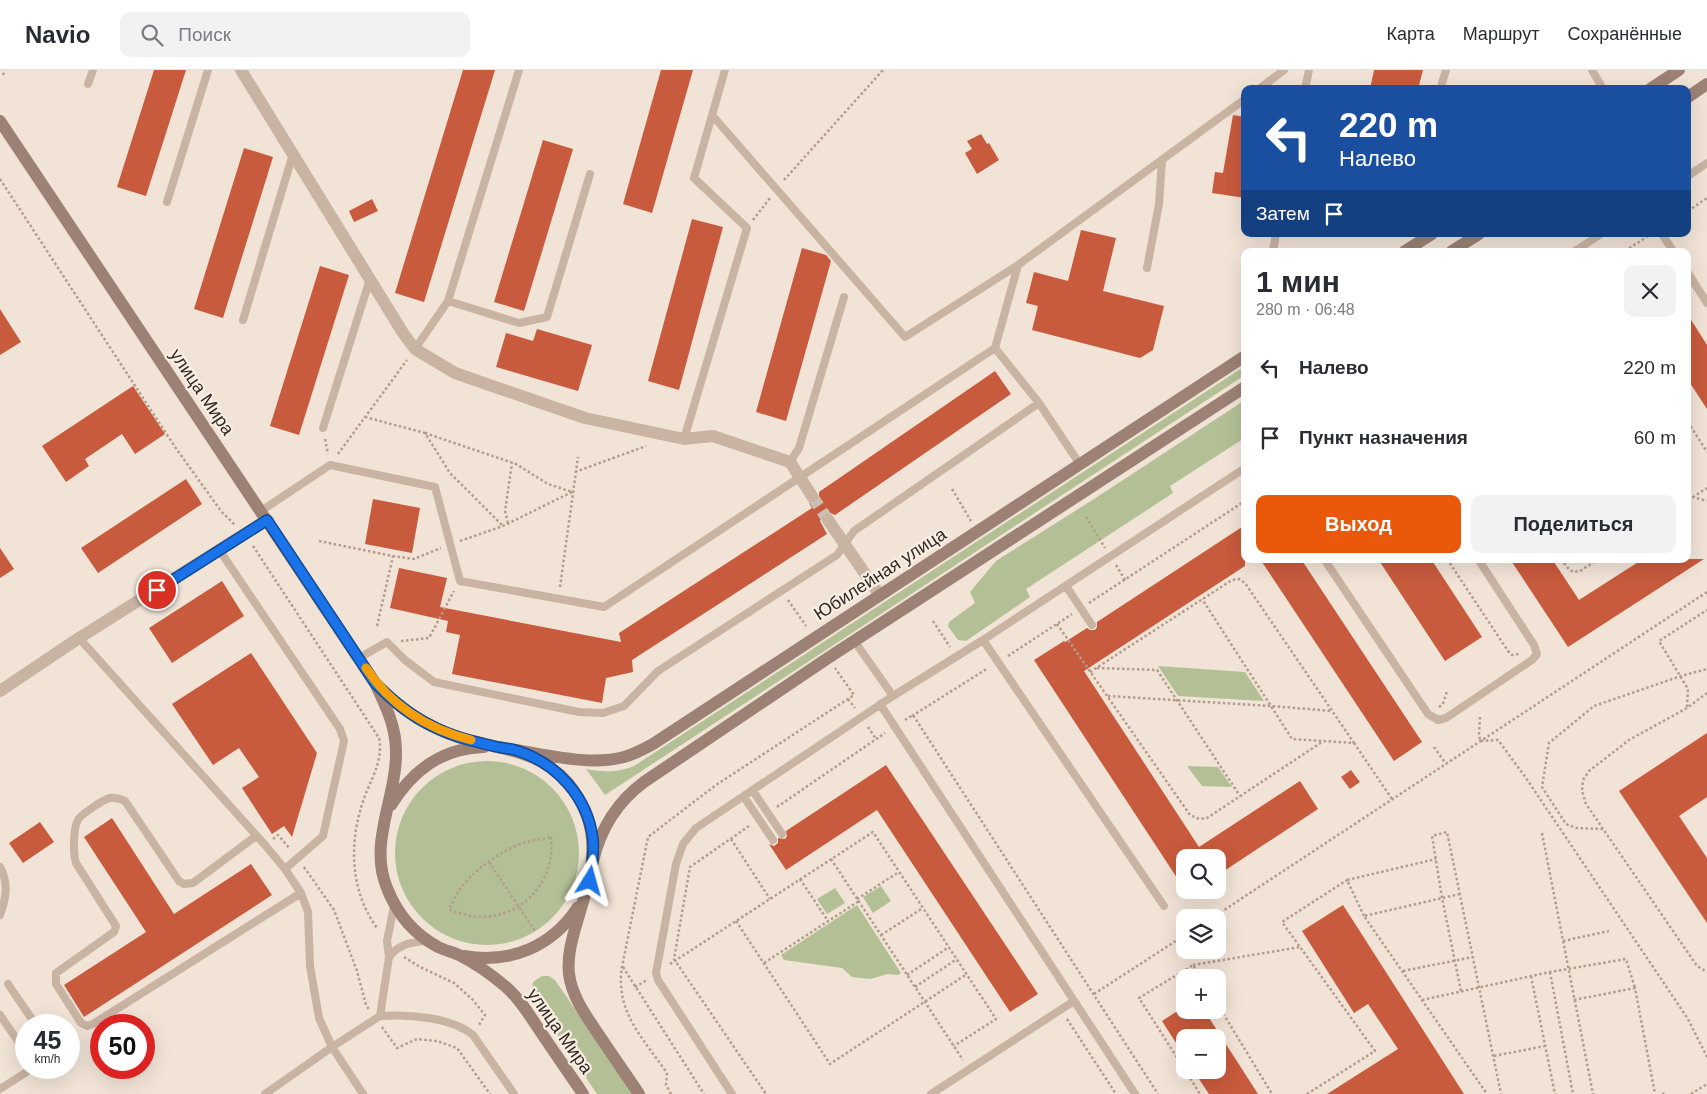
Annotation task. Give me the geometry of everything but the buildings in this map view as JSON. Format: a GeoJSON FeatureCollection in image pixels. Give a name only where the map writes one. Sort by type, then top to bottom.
{"type":"FeatureCollection","features":[{"type":"Feature","properties":{"kind":"main road"},"geometry":{"type":"LineString","coordinates":[[1656,85],[1679,70]]}},
{"type":"Feature","properties":{"kind":"main road"},"geometry":{"type":"LineString","coordinates":[[1691,95],[1707,84]]}},
{"type":"Feature","properties":{"kind":"main road","name":"улица Мира"},"geometry":{"type":"LineString","coordinates":[[0,121],[375,683],[393,726],[396,749],[396,768],[380,845],[381,866],[394,906],[407,923],[428,941],[459,955],[478,959],[520,954],[542,943],[556,933],[571,918],[582,901],[590,881]]}},
{"type":"Feature","properties":{"kind":"main road"},"geometry":{"type":"LineString","coordinates":[[1410,248],[1427,237]]}},
{"type":"Feature","properties":{"kind":"main road"},"geometry":{"type":"LineString","coordinates":[[1457,248],[1474,237]]}},
{"type":"Feature","properties":{"kind":"main road","name":"Юбилейная улица"},"geometry":{"type":"LineString","coordinates":[[515,750],[593,760],[624,757],[639,752],[1241,359]]}},
{"type":"Feature","properties":{"kind":"main road"},"geometry":{"type":"LineString","coordinates":[[593,861],[602,830],[620,802],[633,790],[828,658],[1241,390]]}},
{"type":"Feature","properties":{"kind":"main road","name":"улица Мира"},"geometry":{"type":"LineString","coordinates":[[375,683],[394,702],[415,718],[433,727],[459,737],[515,750],[534,757],[552,768],[575,794],[588,819],[593,839],[593,861],[590,881],[571,942],[568,959],[569,975],[574,992],[583,1011],[639,1094]]}},
{"type":"Feature","properties":{"kind":"main road","name":"улица Мира"},"geometry":{"type":"LineString","coordinates":[[384,825],[391,805],[402,788],[417,772],[428,764],[453,752],[473,747],[494,746]]}},
{"type":"Feature","properties":{"kind":"main road","name":"улица Мира"},"geometry":{"type":"LineString","coordinates":[[459,955],[491,975],[522,1004],[583,1094]]}},
{"type":"Feature","properties":{"kind":"street"},"geometry":{"type":"LineString","coordinates":[[241,70],[403,333],[415,349],[455,373],[585,418],[684,439],[714,436],[790,462],[812,496]]}},
{"type":"Feature","properties":{"kind":"street"},"geometry":{"type":"LineString","coordinates":[[0,692],[79,638],[220,551],[264,516]]}},
{"type":"Feature","properties":{"kind":"street"},"geometry":{"type":"LineString","coordinates":[[828,520],[879,594]]}},
{"type":"Feature","properties":{"kind":"lane"},"geometry":{"type":"LineString","coordinates":[[88,84],[93,70]]}},
{"type":"Feature","properties":{"kind":"lane"},"geometry":{"type":"LineString","coordinates":[[167,202],[208,70]]}},
{"type":"Feature","properties":{"kind":"lane"},"geometry":{"type":"LineString","coordinates":[[415,349],[448,301],[519,70]]}},
{"type":"Feature","properties":{"kind":"lane"},"geometry":{"type":"LineString","coordinates":[[684,439],[747,228],[694,178],[725,70]]}},
{"type":"Feature","properties":{"kind":"lane"},"geometry":{"type":"LineString","coordinates":[[1264,85],[1284,70]]}},
{"type":"Feature","properties":{"kind":"lane"},"geometry":{"type":"LineString","coordinates":[[1306,85],[1309,70]]}},
{"type":"Feature","properties":{"kind":"lane"},"geometry":{"type":"LineString","coordinates":[[1442,83],[1446,70]]}},
{"type":"Feature","properties":{"kind":"lane"},"geometry":{"type":"LineString","coordinates":[[1592,70],[1601,85]]}},
{"type":"Feature","properties":{"kind":"lane"},"geometry":{"type":"LineString","coordinates":[[712,115],[905,337],[1018,265],[1241,102]]}},
{"type":"Feature","properties":{"kind":"lane"},"geometry":{"type":"LineString","coordinates":[[243,320],[292,154]]}},
{"type":"Feature","properties":{"kind":"lane"},"geometry":{"type":"LineString","coordinates":[[1147,268],[1159,204],[1162,160]]}},
{"type":"Feature","properties":{"kind":"lane"},"geometry":{"type":"LineString","coordinates":[[1691,174],[1707,163]]}},
{"type":"Feature","properties":{"kind":"lane"},"geometry":{"type":"LineString","coordinates":[[448,301],[519,322],[547,317],[590,174]]}},
{"type":"Feature","properties":{"kind":"lane"},"geometry":{"type":"LineString","coordinates":[[1579,248],[1596,237]]}},
{"type":"Feature","properties":{"kind":"lane"},"geometry":{"type":"LineString","coordinates":[[1664,237],[1671,248]]}},
{"type":"Feature","properties":{"kind":"lane"},"geometry":{"type":"LineString","coordinates":[[264,516],[330,465],[435,486],[460,581],[604,607],[995,348],[1018,265]]}},
{"type":"Feature","properties":{"kind":"lane"},"geometry":{"type":"LineString","coordinates":[[1691,278],[1707,303]]}},
{"type":"Feature","properties":{"kind":"lane"},"geometry":{"type":"LineString","coordinates":[[323,428],[370,279]]}},
{"type":"Feature","properties":{"kind":"lane"},"geometry":{"type":"LineString","coordinates":[[790,462],[799,448],[844,297]]}},
{"type":"Feature","properties":{"kind":"lane"},"geometry":{"type":"LineString","coordinates":[[995,348],[1039,403],[1079,463]]}},
{"type":"Feature","properties":{"kind":"lane"},"geometry":{"type":"LineString","coordinates":[[359,658],[388,642],[405,660],[434,682],[579,712],[603,713],[624,706],[658,671],[837,555],[854,531],[1039,403]]}},
{"type":"Feature","properties":{"kind":"lane"},"geometry":{"type":"LineString","coordinates":[[732,1094],[658,980],[656,974],[676,864],[683,844],[696,828],[880,704],[984,640],[1241,471]]}},
{"type":"Feature","properties":{"kind":"lane"},"geometry":{"type":"LineString","coordinates":[[220,551],[340,729],[344,741],[323,836],[285,869]]}},
{"type":"Feature","properties":{"kind":"lane"},"geometry":{"type":"LineString","coordinates":[[1327,563],[1428,714],[1438,720],[1446,718],[1532,660],[1537,654],[1534,645],[1481,563]]}},
{"type":"Feature","properties":{"kind":"lane"},"geometry":{"type":"LineString","coordinates":[[1066,586],[1092,625]]}},
{"type":"Feature","properties":{"kind":"lane"},"geometry":{"type":"LineString","coordinates":[[79,638],[285,869],[301,893],[308,912],[308,944],[315,1004],[322,1026],[332,1047],[363,1094]]}},
{"type":"Feature","properties":{"kind":"lane"},"geometry":{"type":"LineString","coordinates":[[984,640],[1164,906]]}},
{"type":"Feature","properties":{"kind":"lane"},"geometry":{"type":"LineString","coordinates":[[855,642],[893,696]]}},
{"type":"Feature","properties":{"kind":"lane"},"geometry":{"type":"LineString","coordinates":[[880,704],[1135,1094]]}},
{"type":"Feature","properties":{"kind":"lane"},"geometry":{"type":"LineString","coordinates":[[753,791],[782,834]]}},
{"type":"Feature","properties":{"kind":"lane"},"geometry":{"type":"LineString","coordinates":[[744,797],[773,840]]}},
{"type":"Feature","properties":{"kind":"lane"},"geometry":{"type":"LineString","coordinates":[[256,836],[193,883],[187,884],[179,881],[125,801],[115,798],[107,799],[80,817],[76,828],[74,854],[76,863],[116,926],[114,932],[56,973],[56,984],[82,1023],[87,1026],[93,1024],[301,893]]}},
{"type":"Feature","properties":{"kind":"lane"},"geometry":{"type":"LineString","coordinates":[[0,867],[6,881],[6,892],[0,915]]}},
{"type":"Feature","properties":{"kind":"lane"},"geometry":{"type":"LineString","coordinates":[[378,1018],[389,957],[387,941],[394,906]]}},
{"type":"Feature","properties":{"kind":"lane"},"geometry":{"type":"LineString","coordinates":[[389,957],[395,949],[403,944],[428,941]]}},
{"type":"Feature","properties":{"kind":"lane"},"geometry":{"type":"LineString","coordinates":[[8,984],[28,1014]]}},
{"type":"Feature","properties":{"kind":"lane"},"geometry":{"type":"LineString","coordinates":[[931,1094],[1074,1001]]}},
{"type":"Feature","properties":{"kind":"lane"},"geometry":{"type":"LineString","coordinates":[[0,1015],[15,1037]]}},
{"type":"Feature","properties":{"kind":"lane"},"geometry":{"type":"LineString","coordinates":[[264,1094],[378,1018],[401,1016],[450,1023],[467,1030],[473,1035],[514,1094]]}},
{"type":"Feature","properties":{"kind":"lane"},"geometry":{"type":"LineString","coordinates":[[0,1089],[16,1079]]}},
{"type":"Feature","properties":{"kind":"path"},"geometry":{"type":"LineString","coordinates":[[3,75],[5,70]]}},
{"type":"Feature","properties":{"kind":"path"},"geometry":{"type":"LineString","coordinates":[[747,228],[776,189],[883,70]]}},
{"type":"Feature","properties":{"kind":"path"},"geometry":{"type":"LineString","coordinates":[[1691,208],[1707,198]]}},
{"type":"Feature","properties":{"kind":"path"},"geometry":{"type":"LineString","coordinates":[[1630,248],[1647,237]]}},
{"type":"Feature","properties":{"kind":"path"},"geometry":{"type":"LineString","coordinates":[[330,465],[415,349]]}},
{"type":"Feature","properties":{"kind":"path"},"geometry":{"type":"LineString","coordinates":[[365,417],[425,433],[512,463],[548,484],[572,492]]}},
{"type":"Feature","properties":{"kind":"path"},"geometry":{"type":"LineString","coordinates":[[1691,427],[1707,452]]}},
{"type":"Feature","properties":{"kind":"path"},"geometry":{"type":"LineString","coordinates":[[323,428],[330,465]]}},
{"type":"Feature","properties":{"kind":"path"},"geometry":{"type":"LineString","coordinates":[[425,433],[450,473],[503,526]]}},
{"type":"Feature","properties":{"kind":"path"},"geometry":{"type":"LineString","coordinates":[[575,472],[646,446]]}},
{"type":"Feature","properties":{"kind":"path"},"geometry":{"type":"LineString","coordinates":[[558,599],[578,457]]}},
{"type":"Feature","properties":{"kind":"path"},"geometry":{"type":"LineString","coordinates":[[508,523],[505,511],[512,463]]}},
{"type":"Feature","properties":{"kind":"path"},"geometry":{"type":"LineString","coordinates":[[952,488],[977,531]]}},
{"type":"Feature","properties":{"kind":"path"},"geometry":{"type":"LineString","coordinates":[[1693,497],[1707,488]]}},
{"type":"Feature","properties":{"kind":"path"},"geometry":{"type":"LineString","coordinates":[[1693,497],[1707,501]]}},
{"type":"Feature","properties":{"kind":"path"},"geometry":{"type":"LineString","coordinates":[[1092,601],[1241,504]]}},
{"type":"Feature","properties":{"kind":"path"},"geometry":{"type":"LineString","coordinates":[[377,626],[393,556]]}},
{"type":"Feature","properties":{"kind":"path"},"geometry":{"type":"LineString","coordinates":[[1450,563],[1508,651]]}},
{"type":"Feature","properties":{"kind":"path"},"geometry":{"type":"LineString","coordinates":[[1564,563],[1573,572],[1580,571],[1593,563]]}},
{"type":"Feature","properties":{"kind":"path"},"geometry":{"type":"LineString","coordinates":[[1090,672],[1232,580],[1239,579],[1245,583],[1392,799]]}},
{"type":"Feature","properties":{"kind":"path"},"geometry":{"type":"LineString","coordinates":[[388,642],[429,638],[460,581]]}},
{"type":"Feature","properties":{"kind":"path"},"geometry":{"type":"LineString","coordinates":[[782,591],[814,638]]}},
{"type":"Feature","properties":{"kind":"path"},"geometry":{"type":"LineString","coordinates":[[1226,909],[1707,592]]}},
{"type":"Feature","properties":{"kind":"path"},"geometry":{"type":"LineString","coordinates":[[1202,599],[1292,738],[1354,742]]}},
{"type":"Feature","properties":{"kind":"path"},"geometry":{"type":"LineString","coordinates":[[1686,708],[1688,689],[1659,641],[1707,610]]}},
{"type":"Feature","properties":{"kind":"path"},"geometry":{"type":"LineString","coordinates":[[1007,657],[1074,613]]}},
{"type":"Feature","properties":{"kind":"path"},"geometry":{"type":"LineString","coordinates":[[933,621],[956,657]]}},
{"type":"Feature","properties":{"kind":"path"},"geometry":{"type":"LineString","coordinates":[[1057,624],[1190,815],[1199,819],[1207,818],[1324,741]]}},
{"type":"Feature","properties":{"kind":"path"},"geometry":{"type":"LineString","coordinates":[[671,1094],[666,1085],[667,1073],[631,1021],[623,1004],[620,988],[622,967],[648,837],[716,784],[854,695],[828,658]]}},
{"type":"Feature","properties":{"kind":"path"},"geometry":{"type":"LineString","coordinates":[[895,726],[998,662]]}},
{"type":"Feature","properties":{"kind":"path"},"geometry":{"type":"LineString","coordinates":[[1096,668],[1157,670],[1240,796]]}},
{"type":"Feature","properties":{"kind":"path"},"geometry":{"type":"LineString","coordinates":[[1604,829],[1576,828],[1566,824],[1542,787],[1549,743],[1594,706],[1707,669]]}},
{"type":"Feature","properties":{"kind":"path"},"geometry":{"type":"LineString","coordinates":[[1707,693],[1686,708],[1629,740],[1589,771],[1583,780],[1582,792],[1586,804],[1697,966],[1707,972]]}},
{"type":"Feature","properties":{"kind":"path"},"geometry":{"type":"LineString","coordinates":[[1107,696],[1177,699],[1332,711]]}},
{"type":"Feature","properties":{"kind":"path"},"geometry":{"type":"LineString","coordinates":[[913,716],[1158,1094]]}},
{"type":"Feature","properties":{"kind":"path"},"geometry":{"type":"LineString","coordinates":[[1480,717],[1478,734],[1480,742]]}},
{"type":"Feature","properties":{"kind":"path"},"geometry":{"type":"LineString","coordinates":[[771,811],[886,732]]}},
{"type":"Feature","properties":{"kind":"path"},"geometry":{"type":"LineString","coordinates":[[1480,742],[1498,740],[1526,778],[1688,1019],[1707,1057]]}},
{"type":"Feature","properties":{"kind":"path"},"geometry":{"type":"LineString","coordinates":[[1434,747],[1446,764]]}},
{"type":"Feature","properties":{"kind":"path"},"geometry":{"type":"LineString","coordinates":[[754,823],[690,867],[674,959],[766,1094]]}},
{"type":"Feature","properties":{"kind":"path"},"geometry":{"type":"LineString","coordinates":[[669,965],[873,832],[996,1019],[954,1046]]}},
{"type":"Feature","properties":{"kind":"path"},"geometry":{"type":"LineString","coordinates":[[1461,991],[1442,898],[1432,836],[1447,832],[1501,1094]]}},
{"type":"Feature","properties":{"kind":"path"},"geometry":{"type":"LineString","coordinates":[[1542,834],[1593,1094]]}},
{"type":"Feature","properties":{"kind":"path"},"geometry":{"type":"LineString","coordinates":[[264,845],[278,835],[298,858],[334,910],[357,970],[366,1006],[378,1018],[397,1048],[417,1039],[437,1040],[457,1048],[490,1094]]}},
{"type":"Feature","properties":{"kind":"path"},"geometry":{"type":"LineString","coordinates":[[551,837],[551,852],[547,871],[532,896],[518,907],[504,914],[490,917],[458,914],[449,909],[462,887],[489,862],[526,842],[551,837]]}},
{"type":"Feature","properties":{"kind":"path"},"geometry":{"type":"LineString","coordinates":[[731,839],[770,899]]}},
{"type":"Feature","properties":{"kind":"path"},"geometry":{"type":"LineString","coordinates":[[831,859],[960,1056]]}},
{"type":"Feature","properties":{"kind":"path"},"geometry":{"type":"LineString","coordinates":[[1307,1094],[1375,1051],[1282,922],[1347,880],[1436,859]]}},
{"type":"Feature","properties":{"kind":"path"},"geometry":{"type":"LineString","coordinates":[[489,862],[542,943]]}},
{"type":"Feature","properties":{"kind":"path"},"geometry":{"type":"LineString","coordinates":[[764,963],[899,872]]}},
{"type":"Feature","properties":{"kind":"path"},"geometry":{"type":"LineString","coordinates":[[800,879],[828,921]]}},
{"type":"Feature","properties":{"kind":"path"},"geometry":{"type":"LineString","coordinates":[[1347,880],[1364,916],[1487,1094]]}},
{"type":"Feature","properties":{"kind":"path"},"geometry":{"type":"LineString","coordinates":[[1364,916],[1460,894]]}},
{"type":"Feature","properties":{"kind":"path"},"geometry":{"type":"LineString","coordinates":[[881,935],[923,908]]}},
{"type":"Feature","properties":{"kind":"path"},"geometry":{"type":"LineString","coordinates":[[736,921],[830,1064],[967,974]]}},
{"type":"Feature","properties":{"kind":"path"},"geometry":{"type":"LineString","coordinates":[[1563,941],[1609,932]]}},
{"type":"Feature","properties":{"kind":"path"},"geometry":{"type":"LineString","coordinates":[[1094,995],[1176,941]]}},
{"type":"Feature","properties":{"kind":"path"},"geometry":{"type":"LineString","coordinates":[[907,975],[949,947]]}},
{"type":"Feature","properties":{"kind":"path"},"geometry":{"type":"LineString","coordinates":[[1176,1056],[1139,998],[1193,965],[1300,947]]}},
{"type":"Feature","properties":{"kind":"path"},"geometry":{"type":"LineString","coordinates":[[1403,971],[1473,957]]}},
{"type":"Feature","properties":{"kind":"path"},"geometry":{"type":"LineString","coordinates":[[915,987],[957,959]]}},
{"type":"Feature","properties":{"kind":"path"},"geometry":{"type":"LineString","coordinates":[[1422,1000],[1550,972],[1626,959],[1635,988],[1655,1094]]}},
{"type":"Feature","properties":{"kind":"path"},"geometry":{"type":"LineString","coordinates":[[1193,965],[1195,969]]}},
{"type":"Feature","properties":{"kind":"path"},"geometry":{"type":"LineString","coordinates":[[622,967],[704,1094]]}},
{"type":"Feature","properties":{"kind":"path"},"geometry":{"type":"LineString","coordinates":[[1550,972],[1573,1094]]}},
{"type":"Feature","properties":{"kind":"path"},"geometry":{"type":"LineString","coordinates":[[1531,976],[1554,1094]]}},
{"type":"Feature","properties":{"kind":"path"},"geometry":{"type":"LineString","coordinates":[[635,987],[650,977]]}},
{"type":"Feature","properties":{"kind":"path"},"geometry":{"type":"LineString","coordinates":[[1574,1000],[1635,988]]}},
{"type":"Feature","properties":{"kind":"path"},"geometry":{"type":"LineString","coordinates":[[1066,1017],[1116,1094]]}},
{"type":"Feature","properties":{"kind":"path"},"geometry":{"type":"LineString","coordinates":[[1226,1018],[1272,1094]]}},
{"type":"Feature","properties":{"kind":"path"},"geometry":{"type":"LineString","coordinates":[[1494,1056],[1545,1046]]}},
{"type":"Feature","properties":{"kind":"path"},"geometry":{"type":"LineString","coordinates":[[1191,1079],[1200,1094]]}},
{"type":"Feature","properties":{"kind":"path"},"geometry":{"type":"LineString","coordinates":[[1692,1094],[1707,1084]]}},
{"type":"Feature","properties":{"kind":"path"},"geometry":{"type":"LineString","coordinates":[[1662,1094],[1667,1093]]}},
{"type":"Feature","properties":{"kind":"green space"},"geometry":{"type":"Polygon","coordinates":[[[1241,369],[1241,378],[605,795],[586,769],[610,771],[634,766],[1241,369]]]}},
{"type":"Feature","properties":{"kind":"green space"},"geometry":{"type":"Polygon","coordinates":[[[1241,403],[1241,440],[1170,486],[1173,493],[1026,589],[1030,597],[966,641],[958,640],[948,626],[949,622],[975,603],[970,592],[996,561],[1241,403]]]}},
{"type":"Feature","properties":{"kind":"green space"},"geometry":{"type":"Polygon","coordinates":[[[1158,666],[1245,672],[1264,701],[1178,696],[1158,666]]]}},
{"type":"Feature","properties":{"kind":"green space"},"geometry":{"type":"Polygon","coordinates":[[[478,761],[496,761],[522,768],[538,776],[552,788],[564,802],[572,818],[579,844],[579,862],[572,888],[564,904],[552,918],[538,930],[514,941],[496,945],[478,945],[460,941],[436,930],[410,904],[399,880],[395,862],[395,844],[399,826],[410,802],[436,776],[460,765],[478,761]]]}},
{"type":"Feature","properties":{"kind":"green space"},"geometry":{"type":"Polygon","coordinates":[[[1187,766],[1218,767],[1232,787],[1202,786],[1187,766]]]}},
{"type":"Feature","properties":{"kind":"green space"},"geometry":{"type":"Polygon","coordinates":[[[881,886],[891,901],[873,913],[863,897],[881,886]]]}},
{"type":"Feature","properties":{"kind":"green space"},"geometry":{"type":"Polygon","coordinates":[[[835,888],[845,903],[827,914],[817,899],[835,888]]]}},
{"type":"Feature","properties":{"kind":"green space"},"geometry":{"type":"Polygon","coordinates":[[[857,905],[901,973],[870,979],[852,977],[842,968],[784,960],[781,955],[857,905]]]}},
{"type":"Feature","properties":{"kind":"green space"},"geometry":{"type":"Polygon","coordinates":[[[542,976],[549,976],[555,980],[633,1094],[597,1094],[533,998],[531,993],[533,982],[542,976]]]}},
{"type":"Feature","properties":{"kind":"tunnel"},"geometry":{"type":"LineString","coordinates":[[812,496],[828,520]]}},
{"type":"Feature","properties":{"kind":"slow traffic"},"geometry":{"type":"LineString","coordinates":[[366,668],[375,683],[394,702],[415,718],[433,727],[471,740]]}},
{"type":"Feature","properties":{"kind":"route"},"geometry":{"type":"LineString","coordinates":[[157,590],[267,520],[375,683],[394,702],[415,718],[433,727],[459,737],[515,750],[534,757],[552,768],[567,783],[579,800],[588,819],[593,839],[593,861],[590,881]]}}]}
